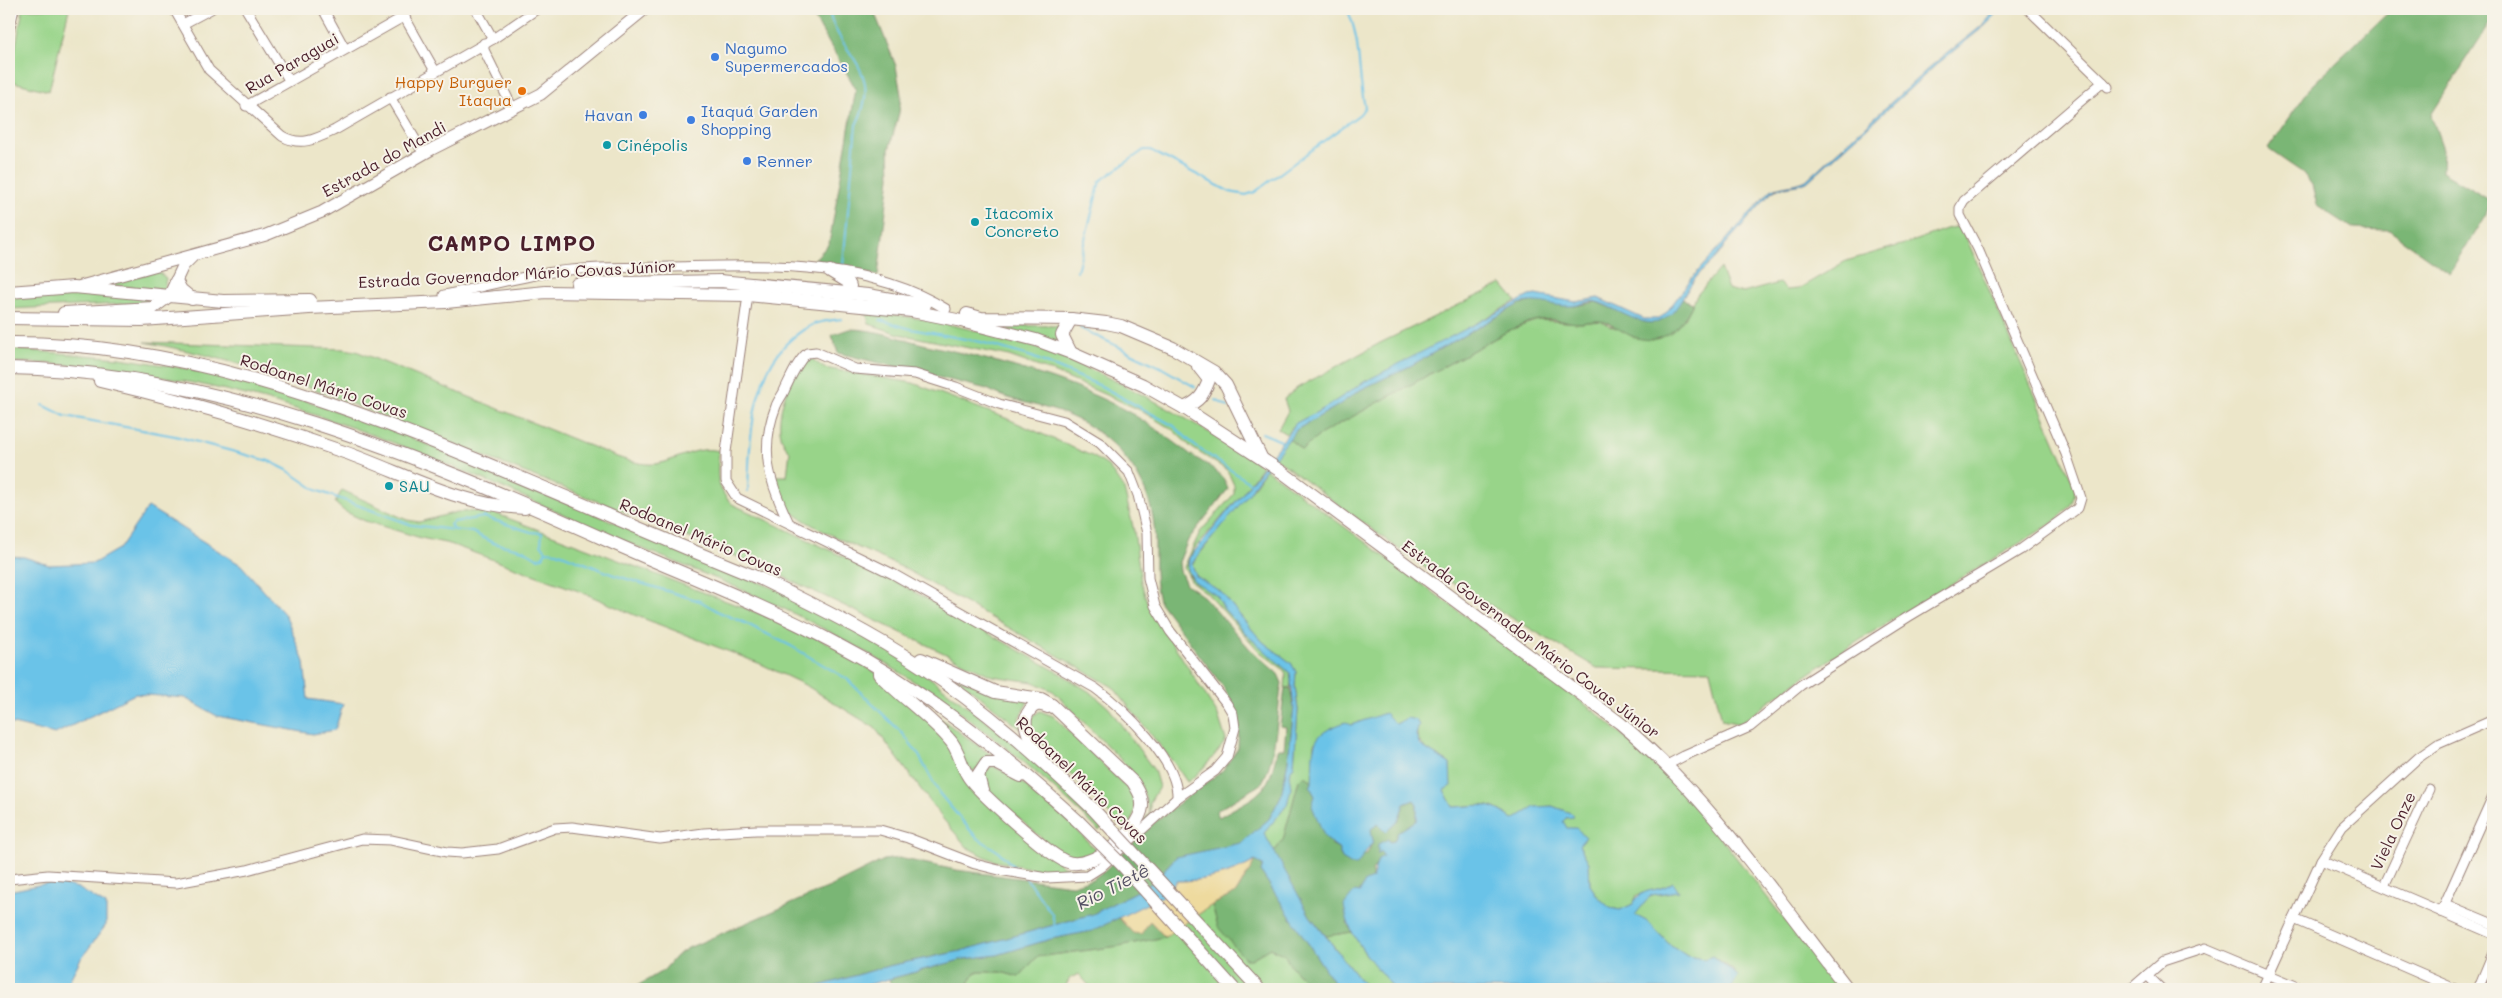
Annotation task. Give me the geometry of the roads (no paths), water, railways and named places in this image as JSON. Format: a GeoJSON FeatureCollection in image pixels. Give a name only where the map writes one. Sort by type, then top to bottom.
{"type":"FeatureCollection","features":[{"type":"Feature","properties":{"kind":"highway"},"geometry":{"type":"LineString","coordinates":[[829,302],[844,298],[849,293],[850,286],[848,282],[830,271]]}},
{"type":"Feature","properties":{"kind":"highway","name":"Estrada Governador Mário Covas Júnior"},"geometry":{"type":"LineString","coordinates":[[9,292],[74,287],[223,301],[296,300],[444,295],[546,285],[687,280],[768,284],[849,293],[946,309],[981,318],[1071,319],[1121,326],[1173,348],[1214,372],[1226,385],[1266,462]]}},
{"type":"Feature","properties":{"kind":"highway"},"geometry":{"type":"LineString","coordinates":[[176,281],[181,290],[192,299]]}},
{"type":"Feature","properties":{"kind":"highway","name":"Estrada Governador Mário Covas Júnior"},"geometry":{"type":"LineString","coordinates":[[9,317],[142,320],[309,308],[446,302],[546,292],[748,295],[912,311],[1036,340],[1071,353],[1134,381],[1184,408],[1266,462],[1598,706],[1667,765],[1706,808],[1848,989]]}},
{"type":"Feature","properties":{"kind":"highway"},"geometry":{"type":"LineString","coordinates":[[9,317],[149,308],[163,303],[169,296]]}},
{"type":"Feature","properties":{"kind":"highway"},"geometry":{"type":"LineString","coordinates":[[1071,319],[1062,335],[1071,353]]}},
{"type":"Feature","properties":{"kind":"highway","name":"Rodoanel Mário Covas"},"geometry":{"type":"LineString","coordinates":[[9,342],[63,345],[166,358],[254,379],[352,409],[414,433],[761,579],[817,606],[895,650],[954,689],[1045,763],[1092,808],[1258,989]]}},
{"type":"Feature","properties":{"kind":"highway"},"geometry":{"type":"LineString","coordinates":[[1184,408],[1198,402],[1203,396],[1208,380],[1191,359]]}},
{"type":"Feature","properties":{"kind":"highway","name":"Rodoanel Mário Covas"},"geometry":{"type":"LineString","coordinates":[[9,368],[46,369],[139,379],[266,408],[395,453],[534,508],[762,606],[869,663],[956,718],[1044,789],[1136,880],[1234,989]]}},
{"type":"Feature","properties":{"kind":"highway"},"geometry":{"type":"LineString","coordinates":[[46,369],[138,390],[244,420],[343,451],[472,502],[504,507],[534,508]]}},
{"type":"Feature","properties":{"kind":"highway"},"geometry":{"type":"LineString","coordinates":[[869,663],[951,741],[967,775],[983,793],[1057,856],[1073,863],[1087,863],[1098,859],[1133,826],[1139,817],[1142,805],[1141,797],[1134,782],[1052,705],[1041,699],[995,692],[895,650]]}},
{"type":"Feature","properties":{"kind":"highway"},"geometry":{"type":"LineString","coordinates":[[1045,763],[1029,735],[1025,722],[1026,716],[1032,707],[1037,704],[1047,706],[1061,714]]}},
{"type":"Feature","properties":{"kind":"highway"},"geometry":{"type":"LineString","coordinates":[[983,793],[978,775],[982,766],[990,762],[1001,765],[1044,789]]}},
{"type":"Feature","properties":{"kind":"main road","name":"Estrada do Mandi"},"geometry":{"type":"LineString","coordinates":[[74,287],[266,235],[304,221],[349,198],[424,154],[541,94],[637,11]]}},
{"type":"Feature","properties":{"kind":"main road"},"geometry":{"type":"LineString","coordinates":[[169,296],[183,266],[196,254]]}},
{"type":"Feature","properties":{"kind":"main road"},"geometry":{"type":"LineString","coordinates":[[157,265],[167,270],[176,281]]}},
{"type":"Feature","properties":{"kind":"street"},"geometry":{"type":"LineString","coordinates":[[174,9],[208,70],[246,106],[290,141],[302,142],[313,140],[335,130],[493,39],[537,9]]}},
{"type":"Feature","properties":{"kind":"street"},"geometry":{"type":"LineString","coordinates":[[183,24],[211,9]]}},
{"type":"Feature","properties":{"kind":"street"},"geometry":{"type":"LineString","coordinates":[[246,9],[289,80]]}},
{"type":"Feature","properties":{"kind":"street"},"geometry":{"type":"LineString","coordinates":[[322,9],[345,49]]}},
{"type":"Feature","properties":{"kind":"street"},"geometry":{"type":"LineString","coordinates":[[476,9],[493,39]]}},
{"type":"Feature","properties":{"kind":"street"},"geometry":{"type":"LineString","coordinates":[[1667,765],[1750,728],[1801,685],[1908,616],[2020,550],[2078,508],[2081,498],[2066,454],[1978,249],[1960,215],[1960,208],[1964,201],[2106,85],[2028,9]]}},
{"type":"Feature","properties":{"kind":"street"},"geometry":{"type":"LineString","coordinates":[[9,30],[12,13]]}},
{"type":"Feature","properties":{"kind":"street"},"geometry":{"type":"LineString","coordinates":[[403,13],[435,71]]}},
{"type":"Feature","properties":{"kind":"street","name":"Rua Paraguai"},"geometry":{"type":"LineString","coordinates":[[246,106],[403,13]]}},
{"type":"Feature","properties":{"kind":"street"},"geometry":{"type":"LineString","coordinates":[[484,43],[484,50],[513,109]]}},
{"type":"Feature","properties":{"kind":"street"},"geometry":{"type":"LineString","coordinates":[[390,97],[424,154]]}},
{"type":"Feature","properties":{"kind":"street"},"geometry":{"type":"LineString","coordinates":[[444,295],[541,274],[602,268],[767,266],[830,271],[881,282],[933,301],[946,309]]}},
{"type":"Feature","properties":{"kind":"street"},"geometry":{"type":"LineString","coordinates":[[748,295],[726,452],[726,481],[737,498],[893,574],[1095,688],[1124,712],[1160,755],[1176,780],[1177,798]]}},
{"type":"Feature","properties":{"kind":"street"},"geometry":{"type":"LineString","coordinates":[[9,879],[48,875],[176,883],[238,872],[362,839],[391,840],[462,853],[498,849],[555,828],[572,827],[660,839],[704,832],[880,830],[908,838],[975,864],[1047,878],[1087,876],[1101,867],[1177,798],[1201,782],[1227,757],[1234,728],[1233,714],[1215,687],[1170,631],[1155,606],[1148,578],[1147,533],[1138,495],[1129,472],[1117,458],[1086,433],[1064,421],[999,404],[956,387],[915,374],[855,369],[811,352],[799,362],[776,404],[767,443],[766,455],[770,475],[788,522]]}},
{"type":"Feature","properties":{"kind":"street"},"geometry":{"type":"LineString","coordinates":[[2262,989],[2321,860],[2342,827],[2418,758],[2438,744],[2493,720]]}},
{"type":"Feature","properties":{"kind":"street","name":"Viela Onze"},"geometry":{"type":"LineString","coordinates":[[2384,886],[2429,789]]}},
{"type":"Feature","properties":{"kind":"street"},"geometry":{"type":"LineString","coordinates":[[2443,908],[2493,796]]}},
{"type":"Feature","properties":{"kind":"street"},"geometry":{"type":"LineString","coordinates":[[2321,860],[2443,908],[2493,924]]}},
{"type":"Feature","properties":{"kind":"street"},"geometry":{"type":"LineString","coordinates":[[2443,908],[2493,934]]}},
{"type":"Feature","properties":{"kind":"street"},"geometry":{"type":"LineString","coordinates":[[2294,918],[2455,989]]}},
{"type":"Feature","properties":{"kind":"street"},"geometry":{"type":"LineString","coordinates":[[2131,989],[2166,960],[2206,948],[2303,989]]}},
{"type":"Feature","properties":{"kind":"street"},"geometry":{"type":"LineString","coordinates":[[2478,989],[2493,953]]}},
{"type":"Feature","properties":{"kind":"street"},"geometry":{"type":"LineString","coordinates":[[2146,975],[2161,989]]}},
{"type":"Feature","properties":{"kind":"street"},"geometry":{"type":"LineString","coordinates":[[2490,989],[2493,980]]}},
{"type":"Feature","properties":{"kind":"water"},"geometry":{"type":"Polygon","coordinates":[[[1996,9],[2001,9],[1986,25],[1936,65],[1807,182],[1780,188],[1772,192],[1724,246],[1718,256],[1696,278],[1678,306],[1669,316],[1658,322],[1651,323],[1627,316],[1597,302],[1571,306],[1539,302],[1519,304],[1410,366],[1360,390],[1339,405],[1296,430],[1251,491],[1192,564],[1196,576],[1221,592],[1263,642],[1291,663],[1296,672],[1295,686],[1298,710],[1294,765],[1289,774],[1291,788],[1287,805],[1264,833],[1310,916],[1367,989],[1338,989],[1261,872],[1263,865],[1255,861],[1217,876],[1197,880],[1176,881],[1165,895],[1092,931],[1051,939],[997,955],[964,959],[852,989],[809,989],[888,966],[961,951],[1093,914],[1152,883],[1176,857],[1241,843],[1269,819],[1281,796],[1288,761],[1294,708],[1290,673],[1248,636],[1224,609],[1217,596],[1194,581],[1188,570],[1189,558],[1243,493],[1296,423],[1325,408],[1364,382],[1529,296],[1536,295],[1576,302],[1598,298],[1644,319],[1659,319],[1666,313],[1691,279],[1771,190],[1806,180],[1931,66],[1984,24],[1996,9]]]}},
{"type":"Feature","properties":{"kind":"water"},"geometry":{"type":"Polygon","coordinates":[[[148,507],[241,565],[286,616],[304,662],[308,699],[343,704],[335,730],[313,734],[217,716],[185,698],[135,694],[55,734],[9,723],[9,556],[24,557],[49,565],[94,563],[120,548],[148,507]]]}},
{"type":"Feature","properties":{"kind":"water"},"geometry":{"type":"Polygon","coordinates":[[[1385,713],[1396,724],[1407,718],[1416,720],[1419,725],[1416,735],[1420,745],[1450,764],[1451,786],[1444,790],[1453,807],[1478,805],[1491,807],[1498,809],[1513,820],[1535,807],[1552,806],[1573,814],[1574,817],[1566,818],[1563,821],[1567,828],[1576,828],[1586,837],[1579,845],[1589,863],[1590,885],[1598,897],[1610,908],[1620,910],[1633,904],[1641,894],[1662,888],[1673,882],[1679,891],[1651,895],[1635,915],[1648,922],[1668,943],[1687,956],[1704,959],[1713,956],[1738,976],[1731,989],[1390,989],[1392,986],[1355,938],[1346,917],[1344,905],[1355,891],[1360,892],[1365,882],[1372,879],[1378,859],[1383,856],[1381,851],[1378,854],[1378,844],[1388,839],[1390,842],[1394,841],[1398,832],[1417,820],[1417,804],[1414,800],[1404,804],[1398,821],[1386,832],[1378,824],[1371,829],[1373,841],[1357,865],[1352,865],[1342,859],[1338,848],[1325,838],[1312,806],[1315,796],[1310,787],[1312,783],[1313,751],[1319,737],[1333,727],[1346,722],[1351,725],[1385,713]]]}},
{"type":"Feature","properties":{"kind":"water"},"geometry":{"type":"Polygon","coordinates":[[[53,882],[78,888],[106,905],[106,925],[80,960],[65,989],[9,989],[9,891],[53,882]]]}},
{"type":"Feature","properties":{"kind":"waterway"},"geometry":{"type":"LineString","coordinates":[[828,9],[834,26],[863,76],[866,90],[864,106],[856,125],[843,265]]}},
{"type":"Feature","properties":{"kind":"waterway"},"geometry":{"type":"LineString","coordinates":[[1077,271],[1100,181],[1144,150],[1150,150],[1230,192],[1246,195],[1255,192],[1360,114],[1365,107],[1355,33],[1347,9]]}},
{"type":"Feature","properties":{"kind":"waterway"},"geometry":{"type":"LineString","coordinates":[[748,491],[753,421],[765,375],[777,355],[792,338],[812,325],[842,319]]}},
{"type":"Feature","properties":{"kind":"waterway"},"geometry":{"type":"LineString","coordinates":[[880,320],[911,329],[981,342],[1032,357],[1101,386],[1174,426],[1195,446],[1250,483]]}},
{"type":"Feature","properties":{"kind":"waterway"},"geometry":{"type":"LineString","coordinates":[[1080,328],[1162,368],[1195,387]]}},
{"type":"Feature","properties":{"kind":"waterway"},"geometry":{"type":"LineString","coordinates":[[1216,400],[1228,407]]}},
{"type":"Feature","properties":{"kind":"waterway"},"geometry":{"type":"LineString","coordinates":[[43,405],[65,416],[175,436],[269,461],[287,470],[316,490],[412,525],[472,532],[493,543],[524,550],[537,558],[543,557],[546,551],[557,552],[614,575],[700,601],[791,646],[847,679],[903,734],[917,752],[939,793],[976,837],[999,852],[1017,870]]}},
{"type":"Feature","properties":{"kind":"waterway"},"geometry":{"type":"LineString","coordinates":[[1262,433],[1281,441]]}},
{"type":"Feature","properties":{"kind":"waterway"},"geometry":{"type":"LineString","coordinates":[[453,529],[450,525],[453,522],[484,517],[531,532],[542,533],[541,544],[546,551]]}},
{"type":"Feature","properties":{"kind":"waterway"},"geometry":{"type":"LineString","coordinates":[[1026,878],[1052,914],[1055,927]]}},
{"type":"Feature","properties":{"kind":"place","name":"Nagumo Supermercados"},"geometry":{"type":"Point","coordinates":[715,57]}},
{"type":"Feature","properties":{"kind":"place","name":"Happy Burguer Itaqua"},"geometry":{"type":"Point","coordinates":[522,91]}},
{"type":"Feature","properties":{"kind":"place","name":"Havan"},"geometry":{"type":"Point","coordinates":[643,115]}},
{"type":"Feature","properties":{"kind":"place","name":"Itaquá Garden Shopping"},"geometry":{"type":"Point","coordinates":[691,120]}},
{"type":"Feature","properties":{"kind":"place","name":"Cinépolis"},"geometry":{"type":"Point","coordinates":[607,145]}},
{"type":"Feature","properties":{"kind":"place","name":"Renner"},"geometry":{"type":"Point","coordinates":[747,161]}},
{"type":"Feature","properties":{"kind":"place","name":"Itacomix Concreto"},"geometry":{"type":"Point","coordinates":[975,222]}},
{"type":"Feature","properties":{"kind":"place","name":"SAU"},"geometry":{"type":"Point","coordinates":[389,486]}},
{"type":"Feature","properties":{"kind":"district","name":"CAMPO LIMPO"},"geometry":{"type":"Point","coordinates":[512,244]}},
{"type":"Feature","properties":{"kind":"water label","name":"Rio Tietê"},"geometry":{"type":"Point","coordinates":[1113,887]}}]}
